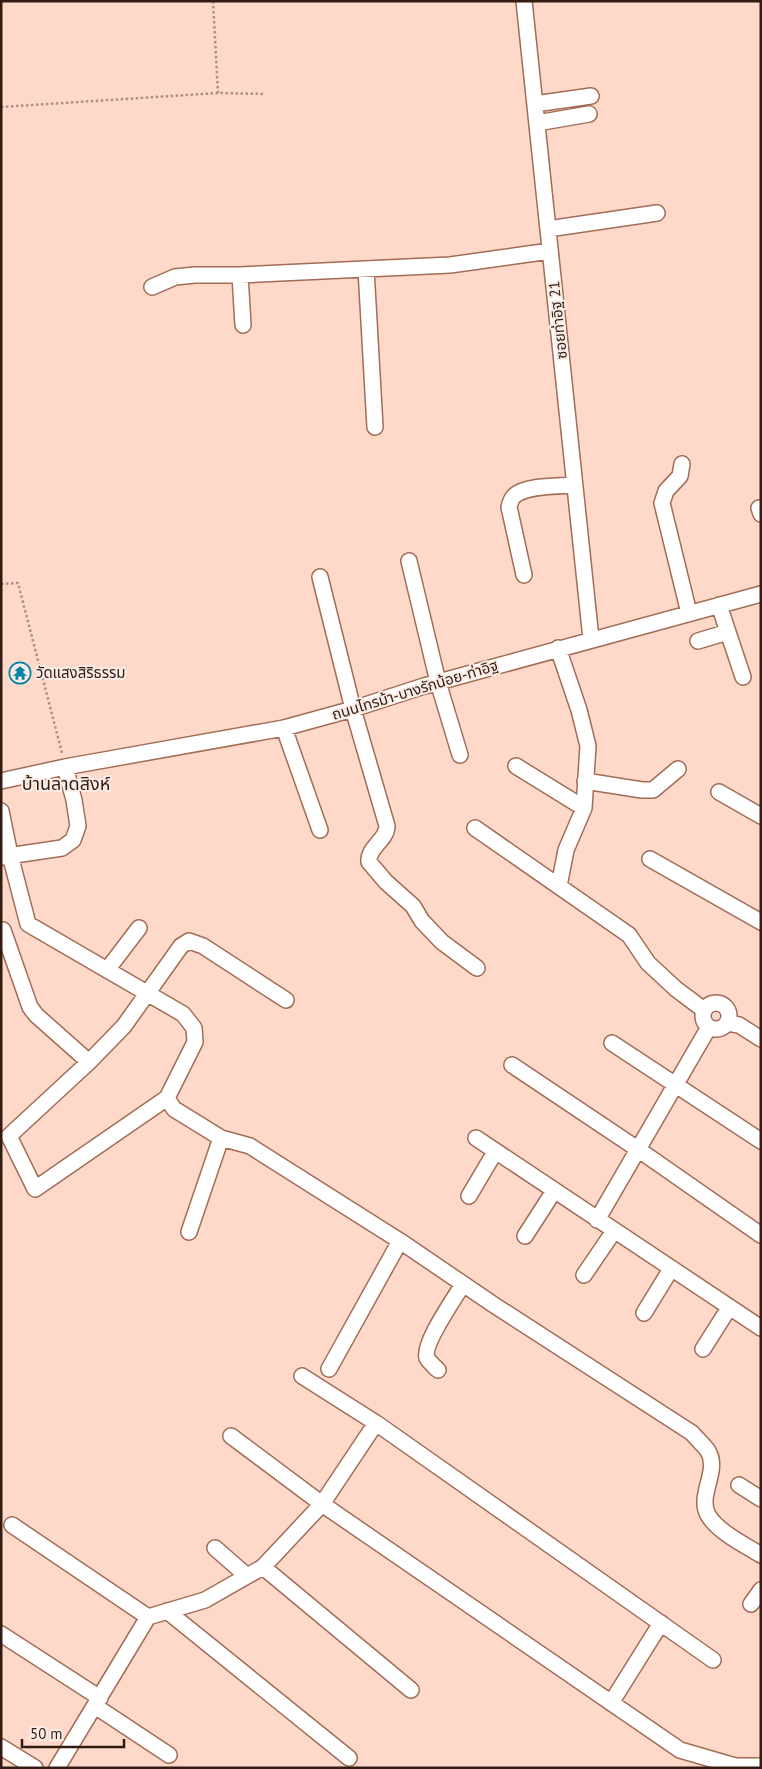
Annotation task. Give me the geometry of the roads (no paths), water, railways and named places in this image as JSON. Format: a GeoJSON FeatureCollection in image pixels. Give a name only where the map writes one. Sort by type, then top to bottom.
{"type":"FeatureCollection","features":[{"type":"Feature","properties":{"kind":"street","name":"ซอยท่าอิฐ 21"},"geometry":{"type":"LineString","coordinates":[[524,1],[592,639]]}},
{"type":"Feature","properties":{"kind":"street"},"geometry":{"type":"LineString","coordinates":[[535,104],[591,96]]}},
{"type":"Feature","properties":{"kind":"street"},"geometry":{"type":"LineString","coordinates":[[537,123],[589,114]]}},
{"type":"Feature","properties":{"kind":"street"},"geometry":{"type":"LineString","coordinates":[[548,229],[657,213]]}},
{"type":"Feature","properties":{"kind":"street"},"geometry":{"type":"LineString","coordinates":[[152,287],[174,277],[450,265],[550,251]]}},
{"type":"Feature","properties":{"kind":"street"},"geometry":{"type":"LineString","coordinates":[[366,269],[375,427]]}},
{"type":"Feature","properties":{"kind":"street"},"geometry":{"type":"LineString","coordinates":[[240,275],[243,325]]}},
{"type":"Feature","properties":{"kind":"street"},"geometry":{"type":"LineString","coordinates":[[682,464],[680,476],[666,492],[662,503],[690,613]]}},
{"type":"Feature","properties":{"kind":"street"},"geometry":{"type":"LineString","coordinates":[[524,575],[509,507],[512,498],[518,493],[539,488],[575,485]]}},
{"type":"Feature","properties":{"kind":"street"},"geometry":{"type":"LineString","coordinates":[[410,561],[438,682],[460,755]]}},
{"type":"Feature","properties":{"kind":"street"},"geometry":{"type":"LineString","coordinates":[[320,577],[353,709],[387,826],[385,835],[369,855],[369,862],[386,882],[413,906],[422,921],[442,942],[478,968]]}},
{"type":"Feature","properties":{"kind":"street","name":"ถนนไทรม้า-บางรักน้อย-ท่าอิฐ"},"geometry":{"type":"LineString","coordinates":[[1,781],[65,767],[284,728],[558,648],[761,594]]}},
{"type":"Feature","properties":{"kind":"street"},"geometry":{"type":"LineString","coordinates":[[719,605],[742,677]]}},
{"type":"Feature","properties":{"kind":"street"},"geometry":{"type":"LineString","coordinates":[[698,641],[728,632]]}},
{"type":"Feature","properties":{"kind":"street"},"geometry":{"type":"LineString","coordinates":[[558,648],[579,710],[588,746],[584,808],[566,850],[559,886]]}},
{"type":"Feature","properties":{"kind":"street"},"geometry":{"type":"LineString","coordinates":[[284,728],[320,830]]}},
{"type":"Feature","properties":{"kind":"street"},"geometry":{"type":"LineString","coordinates":[[516,766],[584,808]]}},
{"type":"Feature","properties":{"kind":"street"},"geometry":{"type":"LineString","coordinates":[[6,856],[62,848],[73,840],[78,826],[74,800],[65,767]]}},
{"type":"Feature","properties":{"kind":"street"},"geometry":{"type":"LineString","coordinates":[[586,781],[652,790],[678,769]]}},
{"type":"Feature","properties":{"kind":"street"},"geometry":{"type":"LineString","coordinates":[[719,792],[761,816]]}},
{"type":"Feature","properties":{"kind":"street"},"geometry":{"type":"LineString","coordinates":[[1,811],[6,856],[28,924],[148,993],[183,1014],[194,1028],[194,1042],[167,1098],[35,1189],[9,1136],[89,1062],[124,1026],[148,993],[181,946],[189,941],[203,946],[286,1000]]}},
{"type":"Feature","properties":{"kind":"street"},"geometry":{"type":"LineString","coordinates":[[475,828],[629,936],[648,963],[676,989],[704,1010]]}},
{"type":"Feature","properties":{"kind":"street"},"geometry":{"type":"LineString","coordinates":[[650,859],[761,922]]}},
{"type":"Feature","properties":{"kind":"street"},"geometry":{"type":"LineString","coordinates":[[28,924],[2,930],[30,1007],[36,1015],[89,1062]]}},
{"type":"Feature","properties":{"kind":"street"},"geometry":{"type":"LineString","coordinates":[[107,970],[139,928]]}},
{"type":"Feature","properties":{"kind":"street"},"geometry":{"type":"LineString","coordinates":[[713,1003],[721,1004],[728,1013],[727,1022],[719,1028],[710,1027],[704,1022],[704,1010],[713,1003]]}},
{"type":"Feature","properties":{"kind":"street"},"geometry":{"type":"LineString","coordinates":[[727,1022],[739,1025],[761,1039]]}},
{"type":"Feature","properties":{"kind":"street"},"geometry":{"type":"LineString","coordinates":[[597,1220],[710,1027]]}},
{"type":"Feature","properties":{"kind":"street"},"geometry":{"type":"LineString","coordinates":[[612,1043],[761,1141]]}},
{"type":"Feature","properties":{"kind":"street"},"geometry":{"type":"LineString","coordinates":[[512,1065],[761,1235]]}},
{"type":"Feature","properties":{"kind":"street"},"geometry":{"type":"LineString","coordinates":[[167,1098],[174,1109],[221,1138],[250,1146],[400,1241],[692,1434],[708,1452],[712,1462],[704,1502],[708,1515],[719,1528],[761,1555]]}},
{"type":"Feature","properties":{"kind":"street"},"geometry":{"type":"LineString","coordinates":[[189,1232],[221,1138]]}},
{"type":"Feature","properties":{"kind":"street"},"geometry":{"type":"LineString","coordinates":[[476,1138],[761,1328]]}},
{"type":"Feature","properties":{"kind":"street"},"geometry":{"type":"LineString","coordinates":[[469,1196],[495,1152]]}},
{"type":"Feature","properties":{"kind":"street"},"geometry":{"type":"LineString","coordinates":[[525,1236],[554,1191]]}},
{"type":"Feature","properties":{"kind":"street"},"geometry":{"type":"LineString","coordinates":[[584,1275],[614,1231]]}},
{"type":"Feature","properties":{"kind":"street"},"geometry":{"type":"LineString","coordinates":[[329,1369],[400,1241]]}},
{"type":"Feature","properties":{"kind":"street"},"geometry":{"type":"LineString","coordinates":[[644,1313],[671,1269]]}},
{"type":"Feature","properties":{"kind":"street"},"geometry":{"type":"LineString","coordinates":[[438,1370],[427,1359],[426,1349],[430,1338],[463,1284]]}},
{"type":"Feature","properties":{"kind":"street"},"geometry":{"type":"LineString","coordinates":[[703,1349],[729,1308]]}},
{"type":"Feature","properties":{"kind":"street"},"geometry":{"type":"LineString","coordinates":[[302,1376],[376,1423],[713,1660]]}},
{"type":"Feature","properties":{"kind":"street"},"geometry":{"type":"LineString","coordinates":[[58,1768],[148,1617],[205,1600],[263,1567],[322,1504],[376,1423]]}},
{"type":"Feature","properties":{"kind":"street"},"geometry":{"type":"LineString","coordinates":[[231,1436],[322,1504],[680,1750],[735,1766],[761,1766]]}},
{"type":"Feature","properties":{"kind":"street"},"geometry":{"type":"LineString","coordinates":[[739,1485],[761,1500]]}},
{"type":"Feature","properties":{"kind":"street"},"geometry":{"type":"LineString","coordinates":[[12,1525],[148,1617]]}},
{"type":"Feature","properties":{"kind":"street"},"geometry":{"type":"LineString","coordinates":[[215,1548],[247,1576]]}},
{"type":"Feature","properties":{"kind":"street"},"geometry":{"type":"LineString","coordinates":[[263,1567],[411,1690]]}},
{"type":"Feature","properties":{"kind":"street"},"geometry":{"type":"LineString","coordinates":[[751,1604],[761,1590]]}},
{"type":"Feature","properties":{"kind":"street"},"geometry":{"type":"LineString","coordinates":[[168,1611],[349,1758]]}},
{"type":"Feature","properties":{"kind":"street"},"geometry":{"type":"LineString","coordinates":[[611,1703],[661,1623]]}},
{"type":"Feature","properties":{"kind":"street"},"geometry":{"type":"LineString","coordinates":[[1,1634],[98,1702],[169,1755]]}},
{"type":"Feature","properties":{"kind":"street"},"geometry":{"type":"LineString","coordinates":[[1,1747],[35,1768]]}},
{"type":"Feature","properties":{"kind":"place","name":"วัดแสงสิริธรรม"},"geometry":{"type":"Point","coordinates":[20,673]}},
{"type":"Feature","properties":{"kind":"district","name":"บ้านลาดสิงห์"},"geometry":{"type":"Point","coordinates":[66,784]}}]}
